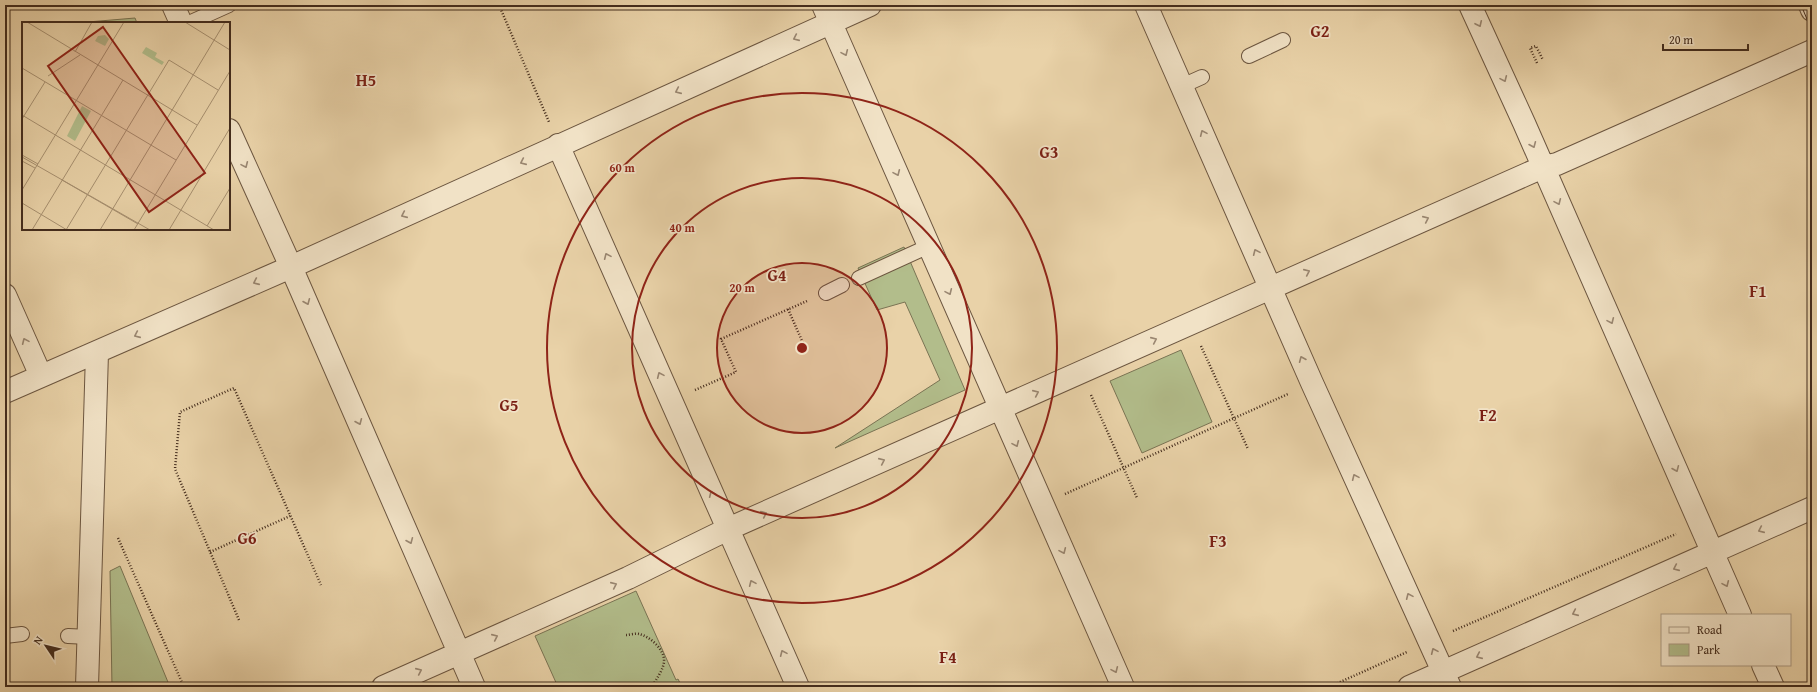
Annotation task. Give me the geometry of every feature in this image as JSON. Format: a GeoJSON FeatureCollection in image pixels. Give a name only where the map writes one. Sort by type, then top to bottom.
{"type":"FeatureCollection","features":[{"type":"Feature","properties":{"kind":"street"},"geometry":{"type":"LineString","coordinates":[[173,5],[181,22]]}},
{"type":"Feature","properties":{"kind":"street"},"geometry":{"type":"LineString","coordinates":[[5,392],[291,267],[558,145],[827,14],[870,5]]}},
{"type":"Feature","properties":{"kind":"street"},"geometry":{"type":"LineString","coordinates":[[1146,5],[1272,288],[1312,383],[1446,679]]}},
{"type":"Feature","properties":{"kind":"street"},"geometry":{"type":"LineString","coordinates":[[1470,5],[1740,614]]}},
{"type":"Feature","properties":{"kind":"street"},"geometry":{"type":"LineString","coordinates":[[1810,5],[1812,10]]}},
{"type":"Feature","properties":{"kind":"street"},"geometry":{"type":"LineString","coordinates":[[827,14],[1123,687]]}},
{"type":"Feature","properties":{"kind":"street"},"geometry":{"type":"LineString","coordinates":[[383,687],[628,578],[728,530],[1000,408],[1543,167],[1556,164],[1812,51]]}},
{"type":"Feature","properties":{"kind":"street"},"geometry":{"type":"LineString","coordinates":[[230,132],[291,267],[474,687]]}},
{"type":"Feature","properties":{"kind":"street"},"geometry":{"type":"LineString","coordinates":[[558,145],[798,687]]}},
{"type":"Feature","properties":{"kind":"street"},"geometry":{"type":"LineString","coordinates":[[5,295],[42,376]]}},
{"type":"Feature","properties":{"kind":"street"},"geometry":{"type":"LineString","coordinates":[[87,687],[78,637],[92,525],[97,353]]}},
{"type":"Feature","properties":{"kind":"street"},"geometry":{"type":"LineString","coordinates":[[1409,687],[1446,679],[1712,553],[1812,508]]}},
{"type":"Feature","properties":{"kind":"street"},"geometry":{"type":"LineString","coordinates":[[1763,666],[1773,687]]}},
{"type":"Feature","properties":{"kind":"lane"},"geometry":{"type":"LineString","coordinates":[[191,22],[229,5]]}},
{"type":"Feature","properties":{"kind":"lane"},"geometry":{"type":"LineString","coordinates":[[1250,56],[1283,40]]}},
{"type":"Feature","properties":{"kind":"lane"},"geometry":{"type":"LineString","coordinates":[[1182,86],[1202,77]]}},
{"type":"Feature","properties":{"kind":"lane"},"geometry":{"type":"LineString","coordinates":[[859,278],[929,246]]}},
{"type":"Feature","properties":{"kind":"lane"},"geometry":{"type":"LineString","coordinates":[[819,295],[842,285]]}},
{"type":"Feature","properties":{"kind":"lane"},"geometry":{"type":"LineString","coordinates":[[5,636],[22,634]]}},
{"type":"Feature","properties":{"kind":"path"},"geometry":{"type":"LineString","coordinates":[[499,5],[558,145]]}},
{"type":"Feature","properties":{"kind":"path"},"geometry":{"type":"LineString","coordinates":[[1537,63],[1530,48],[1536,46],[1543,60]]}},
{"type":"Feature","properties":{"kind":"path"},"geometry":{"type":"LineString","coordinates":[[671,401],[736,372],[721,339],[819,295]]}},
{"type":"Feature","properties":{"kind":"path"},"geometry":{"type":"LineString","coordinates":[[788,309],[803,343]]}},
{"type":"Feature","properties":{"kind":"path"},"geometry":{"type":"LineString","coordinates":[[1190,324],[1248,449]]}},
{"type":"Feature","properties":{"kind":"path"},"geometry":{"type":"LineString","coordinates":[[1081,373],[1137,498]]}},
{"type":"Feature","properties":{"kind":"path"},"geometry":{"type":"LineString","coordinates":[[1043,504],[1312,383]]}},
{"type":"Feature","properties":{"kind":"path"},"geometry":{"type":"LineString","coordinates":[[239,620],[175,469],[180,412],[234,388],[321,585]]}},
{"type":"Feature","properties":{"kind":"path"},"geometry":{"type":"LineString","coordinates":[[210,552],[290,516]]}},
{"type":"Feature","properties":{"kind":"path"},"geometry":{"type":"LineString","coordinates":[[92,525],[119,538],[184,687]]}},
{"type":"Feature","properties":{"kind":"path"},"geometry":{"type":"LineString","coordinates":[[1329,687],[1674,534],[1712,553]]}},
{"type":"Feature","properties":{"kind":"path"},"geometry":{"type":"LineString","coordinates":[[626,635],[639,634],[654,642],[662,652],[664,659],[662,667],[652,687]]}},
{"type":"Feature","properties":{"kind":"green space"},"geometry":{"type":"Polygon","coordinates":[[[135,18],[137,22],[88,22],[135,18]]]}},
{"type":"Feature","properties":{"kind":"green space"},"geometry":{"type":"Polygon","coordinates":[[[904,247],[965,390],[835,448],[940,380],[905,302],[877,310],[858,268],[904,247]]]}},
{"type":"Feature","properties":{"kind":"green space"},"geometry":{"type":"Polygon","coordinates":[[[1181,350],[1212,422],[1142,453],[1110,381],[1181,350]]]}},
{"type":"Feature","properties":{"kind":"green space"},"geometry":{"type":"Polygon","coordinates":[[[120,566],[170,687],[112,687],[110,571],[120,566]]]}},
{"type":"Feature","properties":{"kind":"green space"},"geometry":{"type":"Polygon","coordinates":[[[636,591],[676,680],[678,679],[682,687],[558,687],[535,636],[636,591]]]}},
{"type":"Feature","properties":{"kind":"tram line"},"geometry":{"type":"LineString","coordinates":[[1801,5],[1812,31]]}},
{"type":"Feature","properties":{"kind":"district","name":"G2"},"geometry":{"type":"Point","coordinates":[1320,31]}},
{"type":"Feature","properties":{"kind":"district","name":"H5"},"geometry":{"type":"Point","coordinates":[366,80]}},
{"type":"Feature","properties":{"kind":"district","name":"G3"},"geometry":{"type":"Point","coordinates":[1049,152]}},
{"type":"Feature","properties":{"kind":"district","name":"G4"},"geometry":{"type":"Point","coordinates":[777,275]}},
{"type":"Feature","properties":{"kind":"district","name":"F1"},"geometry":{"type":"Point","coordinates":[1758,291]}},
{"type":"Feature","properties":{"kind":"district","name":"G5"},"geometry":{"type":"Point","coordinates":[509,405]}},
{"type":"Feature","properties":{"kind":"district","name":"F2"},"geometry":{"type":"Point","coordinates":[1488,415]}},
{"type":"Feature","properties":{"kind":"district","name":"G6"},"geometry":{"type":"Point","coordinates":[247,538]}},
{"type":"Feature","properties":{"kind":"district","name":"F3"},"geometry":{"type":"Point","coordinates":[1218,541]}},
{"type":"Feature","properties":{"kind":"district","name":"F4"},"geometry":{"type":"Point","coordinates":[948,657]}}]}
